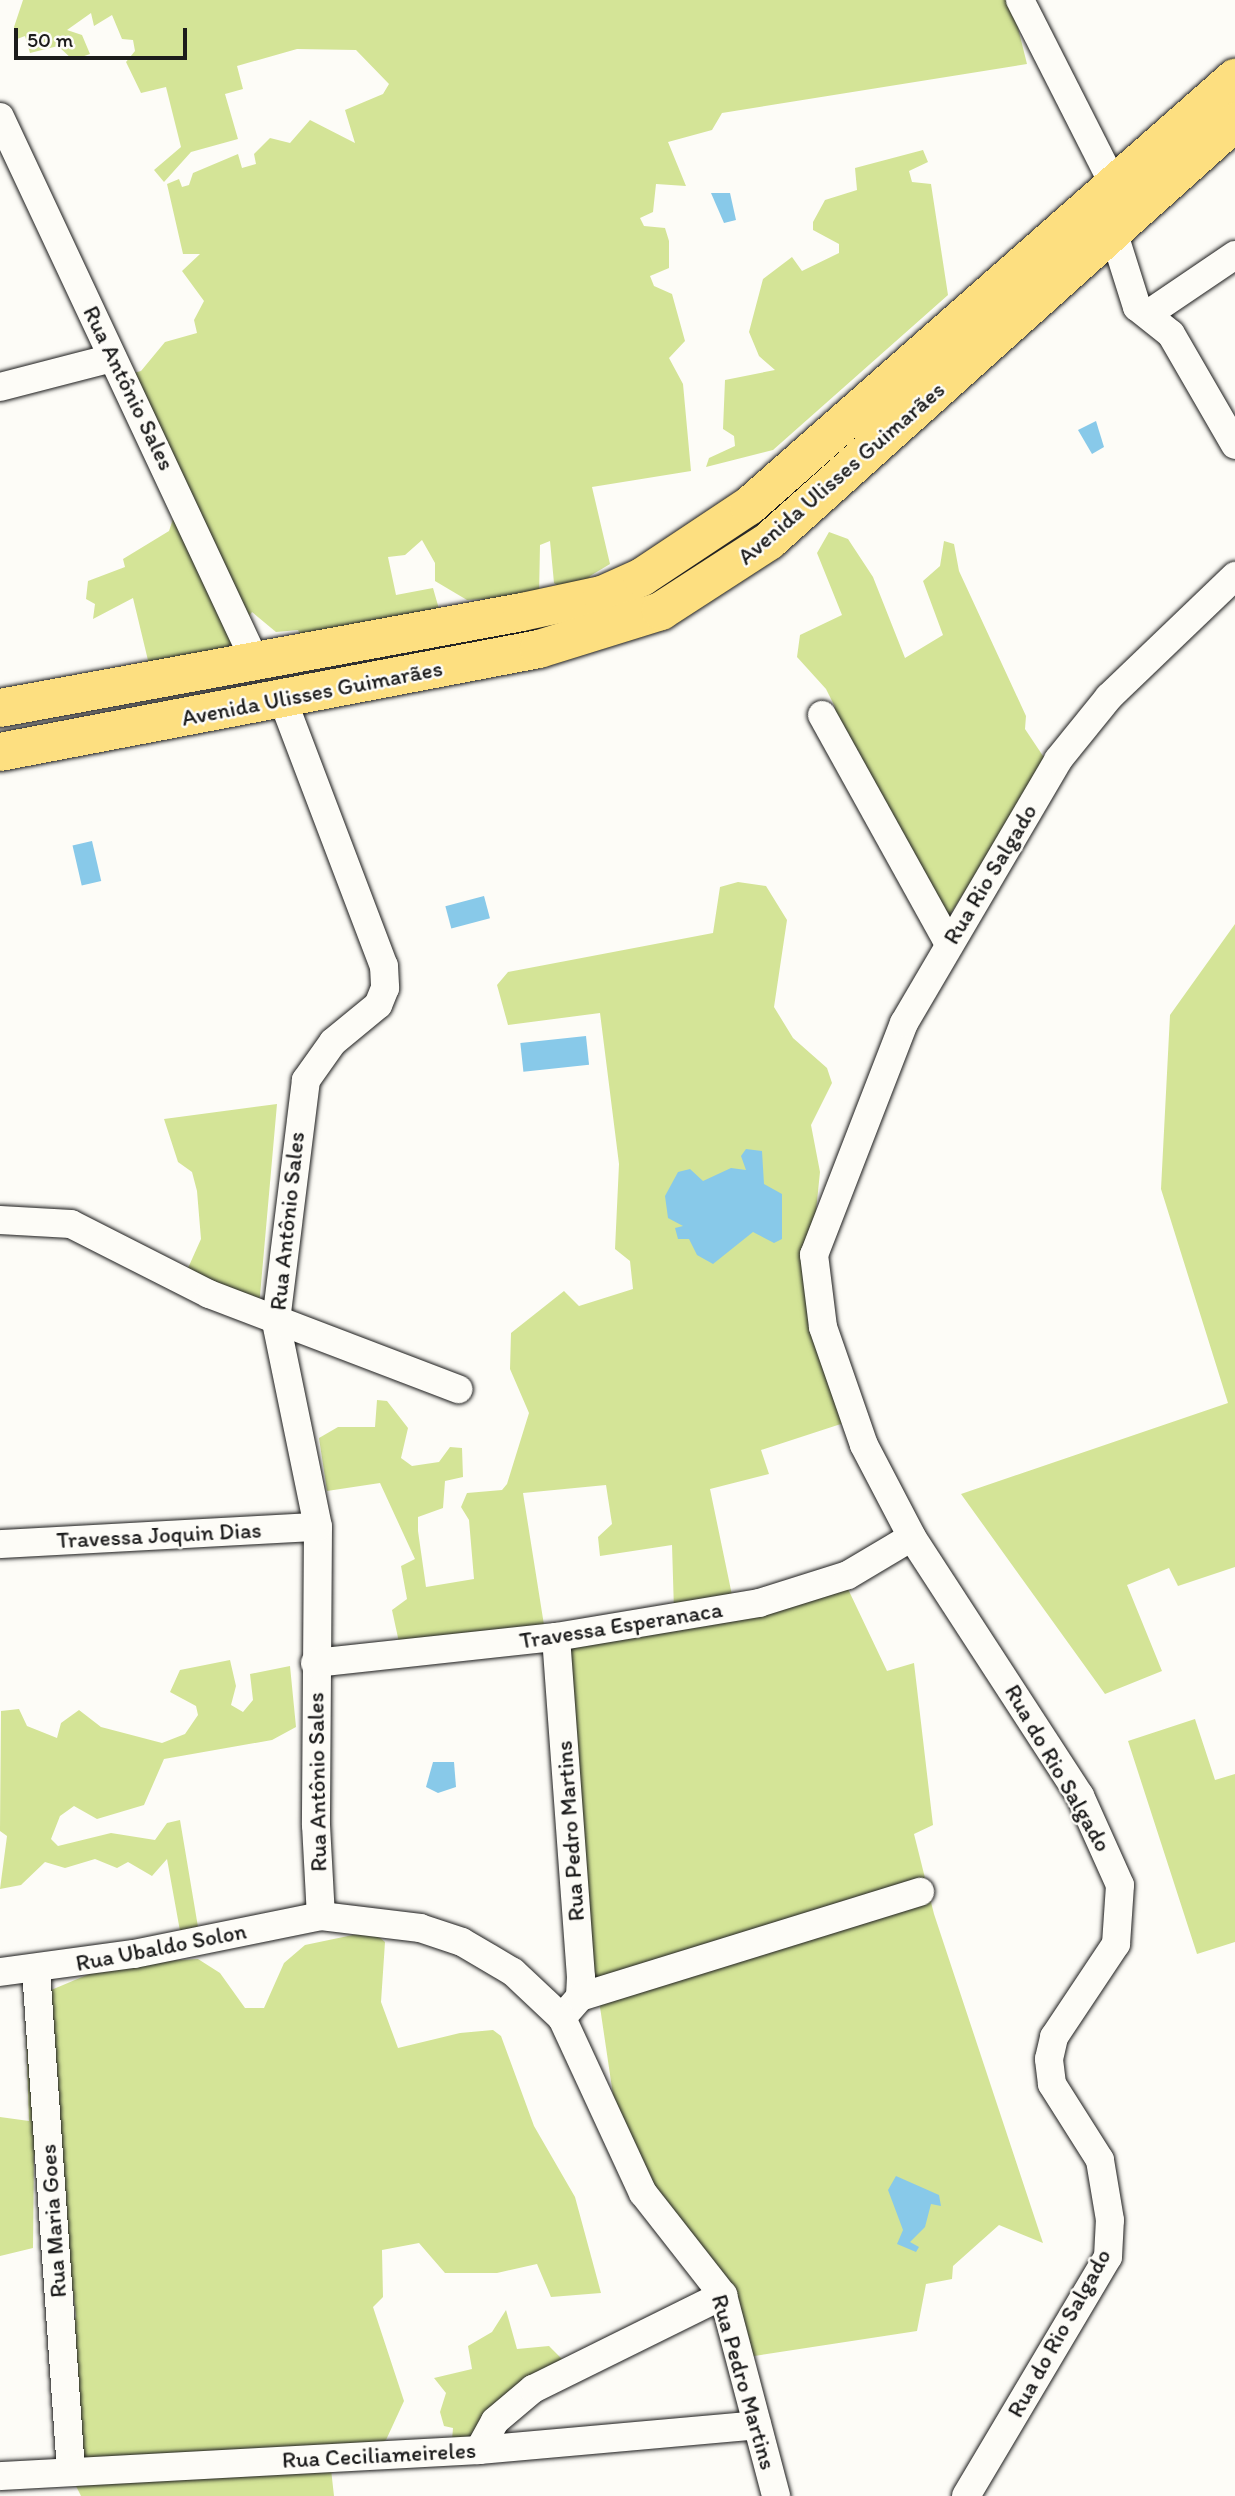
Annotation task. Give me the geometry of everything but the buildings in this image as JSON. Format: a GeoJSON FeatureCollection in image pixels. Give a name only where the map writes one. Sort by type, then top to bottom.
{"type":"FeatureCollection","features":[{"type":"Feature","properties":{"kind":"main road","name":"Avenida Ulisses Guimarães"},"geometry":{"type":"LineString","coordinates":[[0,708],[602,595],[642,577],[749,506],[1235,79]]}},
{"type":"Feature","properties":{"kind":"main road","name":"Avenida Ulisses Guimarães"},"geometry":{"type":"LineString","coordinates":[[0,752],[63,742],[622,628],[702,590],[769,541],[1235,122]]}},
{"type":"Feature","properties":{"kind":"main road"},"geometry":{"type":"LineString","coordinates":[[56,698],[63,742]]}},
{"type":"Feature","properties":{"kind":"street"},"geometry":{"type":"LineString","coordinates":[[1020,0],[1114,185]]}},
{"type":"Feature","properties":{"kind":"street","name":"Rua Antônio Sales"},"geometry":{"type":"LineString","coordinates":[[0,117],[255,661]]}},
{"type":"Feature","properties":{"kind":"street"},"geometry":{"type":"LineString","coordinates":[[1112,231],[1130,296],[1171,334],[1235,445]]}},
{"type":"Feature","properties":{"kind":"street"},"geometry":{"type":"LineString","coordinates":[[1148,314],[1235,255]]}},
{"type":"Feature","properties":{"kind":"street"},"geometry":{"type":"LineString","coordinates":[[0,387],[112,358]]}},
{"type":"Feature","properties":{"kind":"street","name":"Rua Rio Salgado"},"geometry":{"type":"LineString","coordinates":[[822,1223],[904,1023],[1070,744],[1109,697],[1235,576]]}},
{"type":"Feature","properties":{"kind":"street","name":"Rua Antônio Sales"},"geometry":{"type":"LineString","coordinates":[[282,698],[384,966],[385,988],[378,1006],[333,1042],[306,1080],[276,1322],[318,1527],[315,1663],[321,1916]]}},
{"type":"Feature","properties":{"kind":"street"},"geometry":{"type":"LineString","coordinates":[[822,715],[949,944]]}},
{"type":"Feature","properties":{"kind":"street"},"geometry":{"type":"LineString","coordinates":[[0,1220],[71,1224],[276,1322],[457,1389]]}},
{"type":"Feature","properties":{"kind":"street","name":"Rua do Rio Salgado"},"geometry":{"type":"LineString","coordinates":[[822,1223],[815,1288],[833,1364],[864,1445],[912,1536],[1080,1796],[1120,1885],[1116,1944],[1054,2037],[1049,2059],[1052,2084],[1100,2160],[1111,2220],[1108,2257],[966,2496]]}},
{"type":"Feature","properties":{"kind":"street","name":"Travessa Joquin Dias"},"geometry":{"type":"LineString","coordinates":[[0,1544],[318,1527]]}},
{"type":"Feature","properties":{"kind":"street","name":"Travessa Esperanaca"},"geometry":{"type":"LineString","coordinates":[[315,1663],[556,1637],[780,1599],[848,1575],[912,1536]]}},
{"type":"Feature","properties":{"kind":"street","name":"Rua Pedro Martins"},"geometry":{"type":"LineString","coordinates":[[556,1637],[571,2007],[643,2193],[723,2295],[775,2496]]}},
{"type":"Feature","properties":{"kind":"street"},"geometry":{"type":"LineString","coordinates":[[571,2007],[920,1892]]}},
{"type":"Feature","properties":{"kind":"street","name":"Rua Pedro Martins"},"geometry":{"type":"LineString","coordinates":[[321,1916],[369,1917],[462,1941],[571,2007]]}},
{"type":"Feature","properties":{"kind":"street","name":"Rua Ubaldo Solon"},"geometry":{"type":"LineString","coordinates":[[0,1972],[36,1970],[321,1916]]}},
{"type":"Feature","properties":{"kind":"street","name":"Rua Maria Goes"},"geometry":{"type":"LineString","coordinates":[[36,1970],[71,2471]]}},
{"type":"Feature","properties":{"kind":"street"},"geometry":{"type":"LineString","coordinates":[[479,2450],[495,2421],[533,2389],[723,2295]]}},
{"type":"Feature","properties":{"kind":"street","name":"Rua Ceciliameireles"},"geometry":{"type":"LineString","coordinates":[[0,2476],[479,2450],[757,2426]]}},
{"type":"Feature","properties":{"kind":"green space"},"geometry":{"type":"Polygon","coordinates":[[[23,0],[1011,0],[1027,64],[722,113],[712,130],[668,142],[686,186],[656,184],[653,212],[640,218],[644,226],[665,228],[669,241],[669,268],[650,276],[654,286],[672,294],[685,341],[669,358],[683,384],[691,471],[592,487],[610,564],[590,576],[586,588],[566,592],[554,583],[550,541],[540,545],[539,596],[467,600],[435,581],[435,563],[422,540],[405,555],[388,557],[396,595],[433,588],[439,609],[303,640],[298,630],[276,632],[252,612],[223,655],[152,677],[133,598],[93,619],[95,604],[86,599],[88,581],[125,567],[123,559],[169,531],[173,519],[130,374],[141,371],[165,342],[197,333],[194,320],[204,301],[182,271],[200,254],[183,254],[167,184],[179,179],[182,187],[189,185],[193,173],[238,154],[242,168],[256,164],[254,154],[270,138],[290,143],[310,120],[355,143],[345,110],[383,94],[389,84],[356,50],[297,49],[237,66],[243,89],[225,94],[238,139],[191,152],[164,182],[154,170],[181,147],[166,87],[141,93],[126,62],[135,51],[133,40],[122,39],[112,15],[94,26],[91,13],[67,30],[82,35],[90,54],[73,60],[58,46],[30,53],[25,36],[17,39],[14,27],[23,0]]]}},
{"type":"Feature","properties":{"kind":"green space"},"geometry":{"type":"Polygon","coordinates":[[[923,150],[928,162],[909,171],[912,182],[931,184],[948,295],[773,450],[706,467],[709,458],[735,446],[734,436],[723,429],[725,380],[775,370],[759,356],[749,332],[763,279],[792,257],[802,271],[839,253],[839,244],[813,230],[813,222],[825,200],[857,190],[855,168],[923,150]]]}},
{"type":"Feature","properties":{"kind":"green space"},"geometry":{"type":"Polygon","coordinates":[[[829,532],[848,539],[873,577],[905,658],[943,635],[923,581],[940,566],[944,541],[954,544],[959,571],[1026,716],[1025,729],[1047,762],[944,924],[866,785],[859,751],[849,748],[833,719],[835,707],[826,689],[797,657],[800,635],[842,615],[817,553],[829,532]]]}},
{"type":"Feature","properties":{"kind":"green space"},"geometry":{"type":"Polygon","coordinates":[[[738,882],[766,886],[787,920],[774,1007],[793,1038],[827,1068],[832,1083],[811,1125],[820,1172],[814,1230],[847,1422],[761,1450],[769,1474],[710,1489],[733,1600],[674,1611],[672,1545],[600,1556],[598,1537],[612,1524],[606,1485],[523,1493],[544,1625],[400,1647],[392,1610],[407,1599],[401,1566],[415,1559],[380,1483],[327,1491],[319,1438],[338,1427],[375,1427],[377,1400],[387,1401],[408,1428],[401,1458],[412,1466],[439,1462],[450,1447],[462,1448],[463,1477],[445,1481],[443,1508],[418,1517],[418,1531],[426,1587],[474,1579],[469,1520],[461,1507],[467,1493],[502,1490],[507,1484],[529,1413],[510,1369],[511,1333],[564,1291],[579,1306],[633,1289],[630,1261],[615,1249],[619,1164],[600,1013],[508,1025],[497,985],[508,972],[713,933],[720,887],[738,882]]]}},
{"type":"Feature","properties":{"kind":"green space"},"geometry":{"type":"Polygon","coordinates":[[[1235,924],[1235,1567],[1178,1586],[1169,1568],[1127,1585],[1162,1671],[1105,1694],[961,1494],[1228,1403],[1161,1189],[1170,1015],[1235,924]]]}},
{"type":"Feature","properties":{"kind":"green space"},"geometry":{"type":"Polygon","coordinates":[[[277,1104],[259,1307],[184,1277],[201,1239],[197,1191],[192,1172],[178,1162],[164,1119],[277,1104]]]}},
{"type":"Feature","properties":{"kind":"green space"},"geometry":{"type":"Polygon","coordinates":[[[848,1589],[887,1671],[914,1663],[933,1825],[914,1834],[934,1914],[1043,2243],[999,2225],[953,2266],[952,2279],[926,2284],[917,2331],[748,2357],[616,2115],[592,1953],[565,1649],[848,1589]]]}},
{"type":"Feature","properties":{"kind":"green space"},"geometry":{"type":"Polygon","coordinates":[[[230,1660],[236,1686],[231,1705],[243,1712],[253,1700],[250,1674],[290,1666],[296,1727],[272,1740],[164,1759],[144,1805],[97,1819],[74,1806],[60,1816],[51,1839],[58,1846],[111,1833],[155,1840],[167,1823],[180,1820],[198,1927],[180,1931],[167,1859],[152,1876],[128,1862],[117,1868],[95,1859],[65,1868],[45,1862],[21,1885],[0,1889],[7,1836],[0,1831],[1,1711],[19,1709],[27,1726],[57,1738],[61,1723],[79,1710],[101,1727],[162,1743],[185,1734],[198,1715],[196,1706],[170,1692],[180,1670],[230,1660]]]}},
{"type":"Feature","properties":{"kind":"green space"},"geometry":{"type":"Polygon","coordinates":[[[1195,1719],[1215,1780],[1235,1774],[1235,1942],[1197,1954],[1128,1741],[1195,1719]]]}},
{"type":"Feature","properties":{"kind":"green space"},"geometry":{"type":"Polygon","coordinates":[[[372,1931],[385,1942],[381,2002],[398,2048],[460,2033],[493,2030],[501,2036],[534,2126],[575,2197],[601,2293],[551,2297],[537,2264],[497,2273],[445,2273],[419,2243],[382,2250],[383,2297],[373,2307],[404,2401],[386,2440],[331,2469],[334,2496],[81,2496],[59,2452],[54,2389],[76,2316],[65,2226],[34,2154],[33,2248],[0,2256],[0,2117],[29,2121],[25,2001],[113,1964],[198,1959],[220,1973],[245,2008],[264,2008],[284,1963],[305,1945],[372,1931]]]}},
{"type":"Feature","properties":{"kind":"green space"},"geometry":{"type":"Polygon","coordinates":[[[506,2310],[517,2349],[549,2346],[562,2359],[479,2450],[452,2440],[453,2428],[444,2426],[440,2412],[446,2393],[434,2378],[472,2369],[468,2346],[492,2332],[506,2310]]]}},
{"type":"Feature","properties":{"kind":"water"},"geometry":{"type":"Polygon","coordinates":[[[711,193],[730,193],[736,220],[724,223],[711,193]]]}},
{"type":"Feature","properties":{"kind":"water"},"geometry":{"type":"Polygon","coordinates":[[[1096,421],[1104,447],[1092,454],[1078,430],[1096,421]]]}},
{"type":"Feature","properties":{"kind":"water"},"geometry":{"type":"Polygon","coordinates":[[[92,841],[101,881],[82,885],[73,845],[92,841]]]}},
{"type":"Feature","properties":{"kind":"water"},"geometry":{"type":"Polygon","coordinates":[[[484,896],[490,918],[451,929],[445,906],[484,896]]]}},
{"type":"Feature","properties":{"kind":"water"},"geometry":{"type":"Polygon","coordinates":[[[586,1036],[589,1065],[523,1072],[520,1043],[586,1036]]]}},
{"type":"Feature","properties":{"kind":"water"},"geometry":{"type":"Polygon","coordinates":[[[746,1149],[762,1151],[764,1184],[782,1194],[782,1239],[774,1243],[753,1232],[713,1264],[697,1255],[689,1239],[678,1239],[675,1228],[683,1226],[668,1218],[665,1196],[678,1172],[690,1169],[703,1181],[731,1168],[746,1170],[741,1156],[746,1149]]]}},
{"type":"Feature","properties":{"kind":"water"},"geometry":{"type":"Polygon","coordinates":[[[433,1762],[454,1762],[456,1787],[438,1793],[426,1787],[433,1762]]]}},
{"type":"Feature","properties":{"kind":"water"},"geometry":{"type":"Polygon","coordinates":[[[896,2176],[939,2195],[941,2206],[931,2204],[925,2227],[910,2242],[919,2247],[916,2252],[897,2244],[903,2230],[888,2190],[896,2176]]]}}]}
